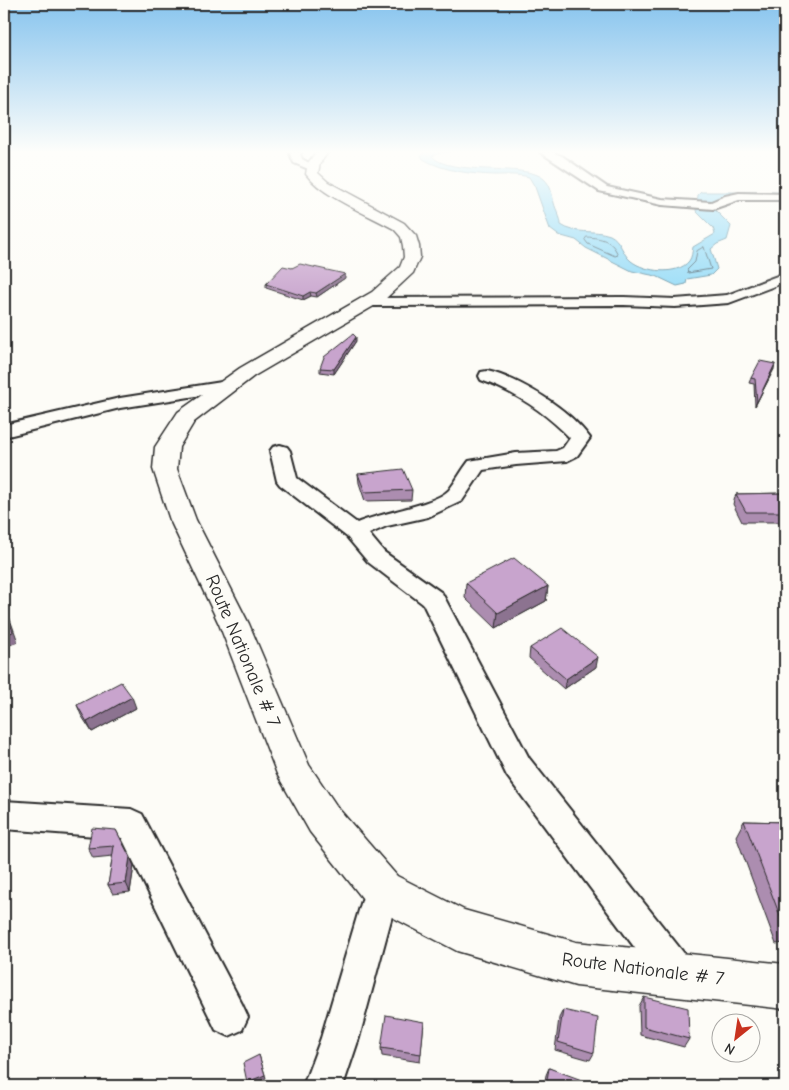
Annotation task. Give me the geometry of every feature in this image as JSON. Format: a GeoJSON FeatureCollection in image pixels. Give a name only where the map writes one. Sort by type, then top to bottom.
{"type":"FeatureCollection","features":[{"type":"Feature","properties":{"kind":"main road","name":"Route Nationale # 7"},"geometry":{"type":"LineString","coordinates":[[358,203],[400,226],[408,236],[412,257],[407,269],[378,296],[247,372],[186,417],[167,447],[165,469],[183,520],[234,624],[295,774],[324,820],[382,890],[457,930],[576,964],[785,987]]}},
{"type":"Feature","properties":{"kind":"street"},"geometry":{"type":"LineString","coordinates":[[673,203],[713,206],[717,203]]}},
{"type":"Feature","properties":{"kind":"street"},"geometry":{"type":"LineString","coordinates":[[368,302],[624,300],[675,304],[729,299],[785,277]]}},
{"type":"Feature","properties":{"kind":"street"},"geometry":{"type":"LineString","coordinates":[[355,532],[380,521],[420,512],[455,496],[476,465],[516,459],[560,457],[570,452],[580,438],[565,422],[512,385],[487,376]]}},
{"type":"Feature","properties":{"kind":"street"},"geometry":{"type":"LineString","coordinates":[[4,431],[120,403],[228,386]]}},
{"type":"Feature","properties":{"kind":"street"},"geometry":{"type":"LineString","coordinates":[[280,451],[287,481],[355,532],[376,557],[433,599],[518,768],[678,975]]}},
{"type":"Feature","properties":{"kind":"street"},"geometry":{"type":"LineString","coordinates":[[4,815],[131,824],[229,1017]]}},
{"type":"Feature","properties":{"kind":"street"},"geometry":{"type":"LineString","coordinates":[[323,1086],[340,1038],[382,890]]}},
{"type":"Feature","properties":{"kind":"water"},"geometry":{"type":"Polygon","coordinates":[[[541,203],[554,203],[561,225],[573,230],[610,235],[617,240],[625,255],[631,261],[644,268],[661,271],[684,266],[690,259],[693,247],[715,234],[713,228],[696,211],[697,203],[712,203],[714,209],[731,226],[727,240],[711,249],[717,269],[711,275],[687,279],[686,284],[677,286],[656,276],[632,271],[586,248],[576,240],[558,235],[550,229],[541,203]]]}},
{"type":"Feature","properties":{"kind":"building"},"geometry":{"type":"Polygon","coordinates":[[[300,264],[345,274],[316,293],[310,292],[303,296],[266,284],[283,266],[292,268],[300,264]]]}},
{"type":"Feature","properties":{"kind":"building"},"geometry":{"type":"Polygon","coordinates":[[[353,334],[356,337],[334,369],[320,368],[324,357],[353,334]]]}},
{"type":"Feature","properties":{"kind":"building"},"geometry":{"type":"Polygon","coordinates":[[[760,361],[775,364],[757,402],[755,379],[751,378],[760,361]]]}},
{"type":"Feature","properties":{"kind":"building"},"geometry":{"type":"Polygon","coordinates":[[[403,469],[412,490],[365,492],[358,474],[403,469]]]}},
{"type":"Feature","properties":{"kind":"building"},"geometry":{"type":"Polygon","coordinates":[[[785,493],[785,512],[746,512],[736,494],[785,493]]]}},
{"type":"Feature","properties":{"kind":"building"},"geometry":{"type":"Polygon","coordinates":[[[514,558],[548,586],[498,613],[466,583],[514,558]]]}},
{"type":"Feature","properties":{"kind":"building"},"geometry":{"type":"Polygon","coordinates":[[[4,605],[13,632],[4,635],[4,605]]]}},
{"type":"Feature","properties":{"kind":"building"},"geometry":{"type":"Polygon","coordinates":[[[562,628],[598,657],[566,679],[530,648],[562,628]]]}},
{"type":"Feature","properties":{"kind":"building"},"geometry":{"type":"Polygon","coordinates":[[[121,682],[132,697],[87,722],[77,705],[121,682]]]}},
{"type":"Feature","properties":{"kind":"building"},"geometry":{"type":"Polygon","coordinates":[[[744,821],[785,822],[785,929],[744,821]]]}},
{"type":"Feature","properties":{"kind":"building"},"geometry":{"type":"Polygon","coordinates":[[[92,828],[116,830],[130,857],[126,883],[108,885],[114,846],[88,848],[92,828]]]}},
{"type":"Feature","properties":{"kind":"building"},"geometry":{"type":"Polygon","coordinates":[[[644,997],[688,1008],[689,1039],[644,1027],[644,997]]]}},
{"type":"Feature","properties":{"kind":"building"},"geometry":{"type":"Polygon","coordinates":[[[563,1010],[598,1018],[594,1053],[558,1042],[563,1010]]]}},
{"type":"Feature","properties":{"kind":"building"},"geometry":{"type":"Polygon","coordinates":[[[386,1015],[424,1022],[421,1054],[381,1048],[386,1015]]]}},
{"type":"Feature","properties":{"kind":"building"},"geometry":{"type":"Polygon","coordinates":[[[259,1055],[265,1075],[247,1082],[243,1063],[259,1055]]]}},
{"type":"Feature","properties":{"kind":"building"},"geometry":{"type":"Polygon","coordinates":[[[549,1068],[590,1083],[589,1086],[546,1086],[549,1068]]]}}]}
